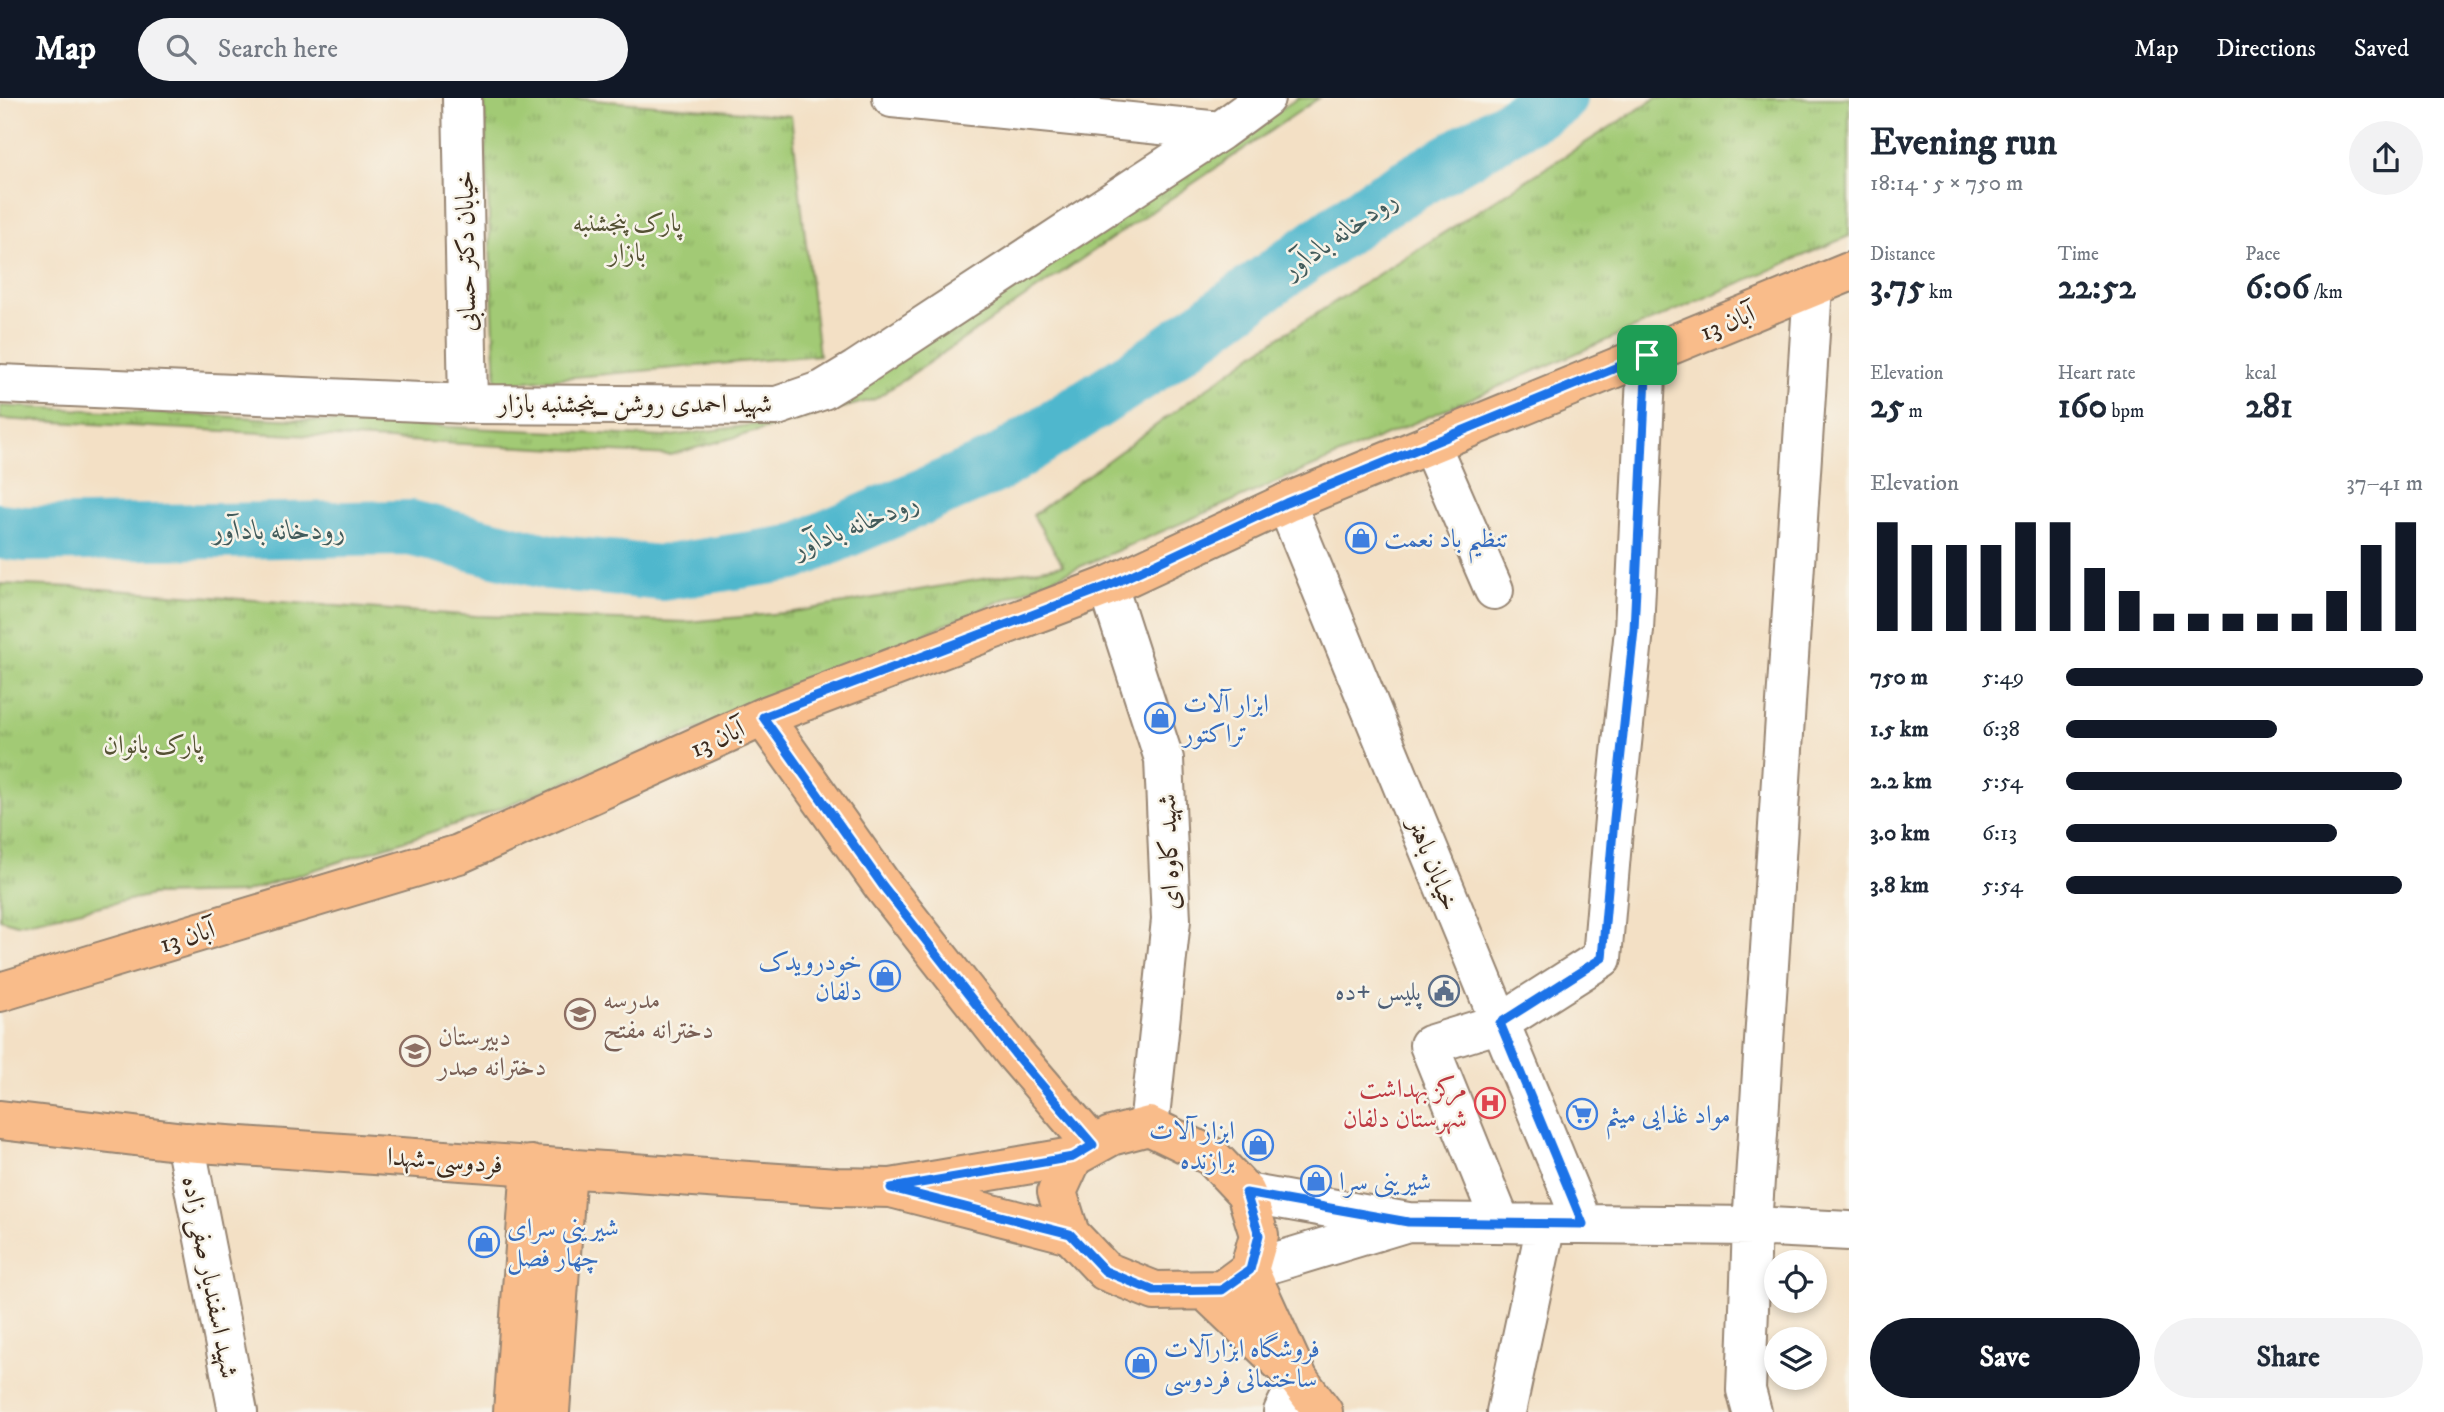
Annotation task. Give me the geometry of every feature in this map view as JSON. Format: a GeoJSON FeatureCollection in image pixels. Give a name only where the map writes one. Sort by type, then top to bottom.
{"type":"FeatureCollection","features":[{"type":"Feature","properties":{"kind":"main road","name":"13 آبان"},"geometry":{"type":"LineString","coordinates":[[0,992],[459,854],[763,717],[1108,586],[1286,503],[1849,272]]}},
{"type":"Feature","properties":{"kind":"main road"},"geometry":{"type":"LineString","coordinates":[[763,717],[883,886],[1015,1054],[1083,1151]]}},
{"type":"Feature","properties":{"kind":"main road","name":"فردوسی-شهدا"},"geometry":{"type":"LineString","coordinates":[[0,1120],[185,1142],[837,1188],[891,1188]]}},
{"type":"Feature","properties":{"kind":"main road"},"geometry":{"type":"LineString","coordinates":[[891,1188],[1083,1151],[1111,1136],[1149,1126],[1211,1156],[1246,1193],[1259,1235],[1250,1270],[1291,1396]]}},
{"type":"Feature","properties":{"kind":"main road"},"geometry":{"type":"LineString","coordinates":[[1083,1151],[1057,1192],[1070,1234],[1105,1271],[1154,1291],[1206,1291],[1222,1290],[1250,1270]]}},
{"type":"Feature","properties":{"kind":"main road"},"geometry":{"type":"LineString","coordinates":[[513,1412],[549,1167]]}},
{"type":"Feature","properties":{"kind":"main road"},"geometry":{"type":"LineString","coordinates":[[549,1167],[550,1412]]}},
{"type":"Feature","properties":{"kind":"main road"},"geometry":{"type":"LineString","coordinates":[[891,1188],[1070,1234]]}},
{"type":"Feature","properties":{"kind":"main road"},"geometry":{"type":"LineString","coordinates":[[1206,1291],[1291,1396],[1323,1412]]}},
{"type":"Feature","properties":{"kind":"street","name":"خیابان دکتر حسابی"},"geometry":{"type":"LineString","coordinates":[[462,98],[468,404]]}},
{"type":"Feature","properties":{"kind":"street"},"geometry":{"type":"LineString","coordinates":[[892,98],[1220,131]]}},
{"type":"Feature","properties":{"kind":"street","name":"شهید احمدی روشن _پنجشنبه بازار"},"geometry":{"type":"LineString","coordinates":[[0,384],[468,404],[777,406],[823,390],[1220,131],[1265,98]]}},
{"type":"Feature","properties":{"kind":"street"},"geometry":{"type":"LineString","coordinates":[[1752,1412],[1746,1390],[1752,1226],[1813,287]]}},
{"type":"Feature","properties":{"kind":"street"},"geometry":{"type":"LineString","coordinates":[[1501,1223],[1429,1045],[1500,1023],[1602,958],[1634,630],[1647,355]]}},
{"type":"Feature","properties":{"kind":"street"},"geometry":{"type":"LineString","coordinates":[[1430,443],[1494,590]]}},
{"type":"Feature","properties":{"kind":"street","name":"خیابان باهنر"},"geometry":{"type":"LineString","coordinates":[[1286,503],[1500,1023],[1564,1224]]}},
{"type":"Feature","properties":{"kind":"street","name":"شهید کاوه ای"},"geometry":{"type":"LineString","coordinates":[[1108,586],[1164,759],[1171,920],[1149,1126]]}},
{"type":"Feature","properties":{"kind":"street","name":"شهید اسفندیار صفی زاده"},"geometry":{"type":"LineString","coordinates":[[185,1142],[237,1412]]}},
{"type":"Feature","properties":{"kind":"street"},"geometry":{"type":"LineString","coordinates":[[1246,1193],[1408,1222],[1752,1226],[1849,1231]]}},
{"type":"Feature","properties":{"kind":"street"},"geometry":{"type":"LineString","coordinates":[[1250,1270],[1408,1222]]}},
{"type":"Feature","properties":{"kind":"street"},"geometry":{"type":"LineString","coordinates":[[1506,1412],[1564,1224]]}},
{"type":"Feature","properties":{"kind":"green space","name":"پارک پنجشنبه بازار"},"geometry":{"type":"Polygon","coordinates":[[[484,98],[570,98],[791,116],[819,355],[496,384],[484,98]]]}},
{"type":"Feature","properties":{"kind":"green space"},"geometry":{"type":"Polygon","coordinates":[[[1298,98],[1319,98],[875,399],[670,455],[0,419],[0,406],[664,437],[759,424],[1117,217],[1298,98]]]}},
{"type":"Feature","properties":{"kind":"green space","name":"پارک بانوان"},"geometry":{"type":"Polygon","coordinates":[[[1656,98],[1849,98],[1849,236],[763,703],[475,818],[242,893],[152,895],[17,924],[0,919],[0,584],[476,616],[688,622],[793,612],[1063,565],[1033,515],[1259,350],[1656,98]]]}},
{"type":"Feature","properties":{"kind":"waterway","name":"رودخانه بادآور"},"geometry":{"type":"LineString","coordinates":[[0,531],[26,534],[410,528],[549,562],[661,573],[792,553],[998,464],[1149,367],[1375,205],[1559,98]]}},
{"type":"Feature","properties":{"kind":"place","name":"تنظیم باد نعمت"},"geometry":{"type":"Point","coordinates":[1361,538]}},
{"type":"Feature","properties":{"kind":"place","name":"ابزار آلات تراکتور"},"geometry":{"type":"Point","coordinates":[1160,718]}},
{"type":"Feature","properties":{"kind":"place","name":"خودرویدک دلفان"},"geometry":{"type":"Point","coordinates":[885,976]}},
{"type":"Feature","properties":{"kind":"place","name":"پلیس +ده"},"geometry":{"type":"Point","coordinates":[1444,991]}},
{"type":"Feature","properties":{"kind":"place","name":"مدرسه دخترانه مفتح"},"geometry":{"type":"Point","coordinates":[580,1014]}},
{"type":"Feature","properties":{"kind":"place","name":"دبیرستان دخترانه صدر"},"geometry":{"type":"Point","coordinates":[415,1051]}},
{"type":"Feature","properties":{"kind":"place","name":"مرکز بهداشت شهرستان دلفان"},"geometry":{"type":"Point","coordinates":[1490,1103]}},
{"type":"Feature","properties":{"kind":"place","name":"مواد غذایی میثم"},"geometry":{"type":"Point","coordinates":[1582,1114]}},
{"type":"Feature","properties":{"kind":"place","name":"ابزاز آلات برازنده"},"geometry":{"type":"Point","coordinates":[1258,1145]}},
{"type":"Feature","properties":{"kind":"place","name":"شیرینی سرا"},"geometry":{"type":"Point","coordinates":[1316,1181]}},
{"type":"Feature","properties":{"kind":"place","name":"شیرینی سرای چهار فصل"},"geometry":{"type":"Point","coordinates":[484,1242]}},
{"type":"Feature","properties":{"kind":"place","name":"فروشگاه ابزارآلات ساختمانی فردوسی"},"geometry":{"type":"Point","coordinates":[1141,1363]}},
{"type":"Feature","properties":{"kind":"route"},"geometry":{"type":"LineString","coordinates":[[1647,355],[1634,630],[1602,958],[1500,1023],[1583,1224],[1408,1222],[1246,1193],[1259,1235],[1250,1270],[1222,1290],[1154,1291],[1105,1271],[1070,1234],[891,1188],[1073,1157],[1093,1145],[1015,1054],[883,886],[763,717],[1108,586],[1286,503],[1647,355]]}}]}
